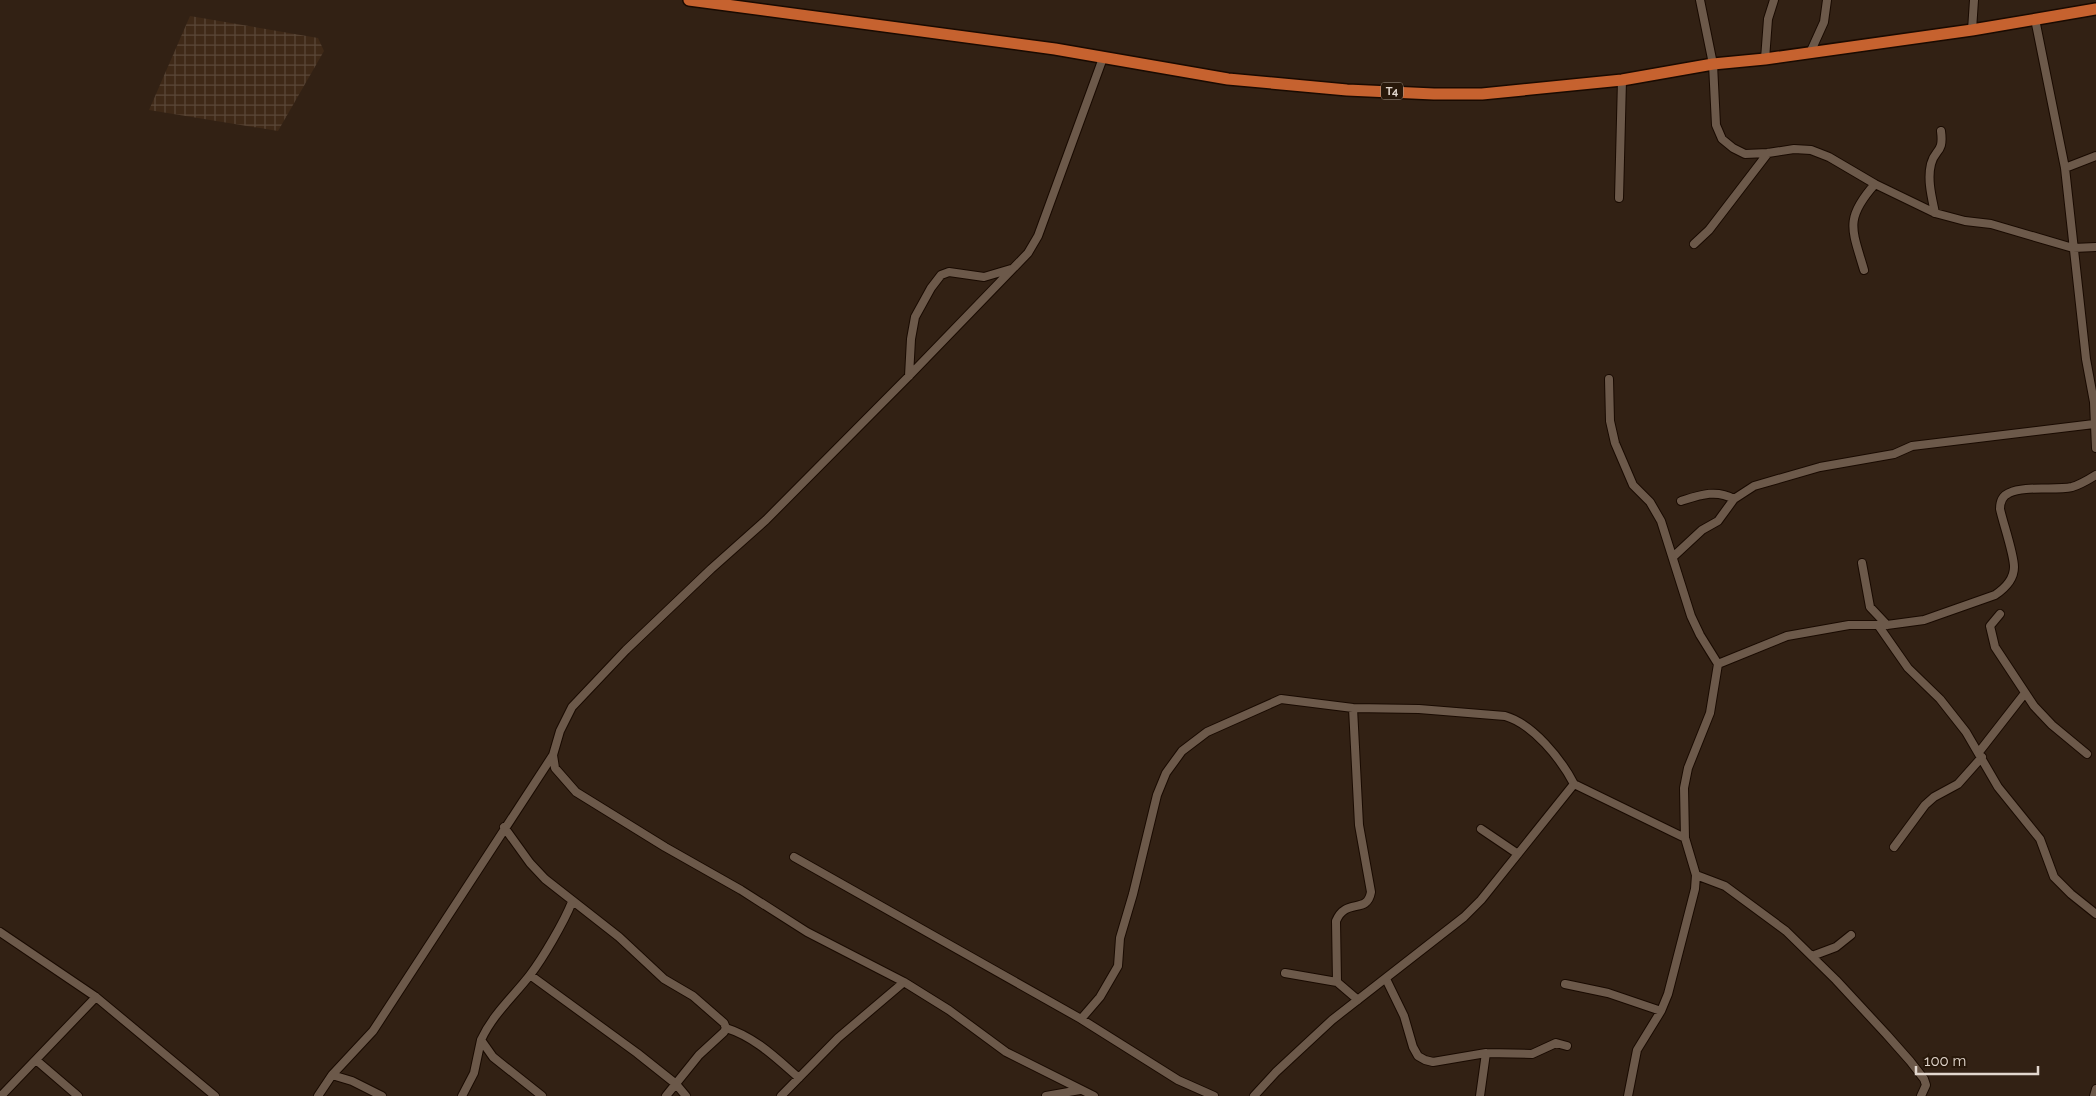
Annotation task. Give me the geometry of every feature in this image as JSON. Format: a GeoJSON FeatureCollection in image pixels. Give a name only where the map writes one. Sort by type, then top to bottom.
{"type":"FeatureCollection","features":[{"type":"Feature","properties":{"kind":"highway","name":"T4"},"geometry":{"type":"LineString","coordinates":[[688,0],[1056,49],[1228,79],[1347,90],[1434,94],[1482,94],[1622,80],[1712,64],[1765,59],[1972,30],[2096,9]]}},
{"type":"Feature","properties":{"kind":"street"},"geometry":{"type":"LineString","coordinates":[[1700,0],[1712,64],[1716,125],[1722,139],[1745,154],[1794,149],[1810,150],[1829,157],[1874,184],[1935,213],[1965,221],[1991,224],[2073,248],[2096,247]]}},
{"type":"Feature","properties":{"kind":"street"},"geometry":{"type":"LineString","coordinates":[[1765,59],[1768,19],[1774,0]]}},
{"type":"Feature","properties":{"kind":"street"},"geometry":{"type":"LineString","coordinates":[[1810,53],[1824,22],[1827,0]]}},
{"type":"Feature","properties":{"kind":"street"},"geometry":{"type":"LineString","coordinates":[[1972,30],[1974,0]]}},
{"type":"Feature","properties":{"kind":"street"},"geometry":{"type":"LineString","coordinates":[[2035,19],[2065,168],[2073,248],[2094,384],[2096,448]]}},
{"type":"Feature","properties":{"kind":"street"},"geometry":{"type":"LineString","coordinates":[[318,1096],[332,1075],[373,1031],[504,827],[553,756],[560,731],[572,707],[659,617],[766,520],[910,376],[1028,252],[1038,236],[1103,58]]}},
{"type":"Feature","properties":{"kind":"street"},"geometry":{"type":"LineString","coordinates":[[1619,198],[1622,80]]}},
{"type":"Feature","properties":{"kind":"street"},"geometry":{"type":"LineString","coordinates":[[1935,213],[1930,173],[1933,159],[1941,148],[1941,131]]}},
{"type":"Feature","properties":{"kind":"street"},"geometry":{"type":"LineString","coordinates":[[1694,244],[1709,230],[1768,153]]}},
{"type":"Feature","properties":{"kind":"street"},"geometry":{"type":"LineString","coordinates":[[2065,168],[2096,156]]}},
{"type":"Feature","properties":{"kind":"street"},"geometry":{"type":"LineString","coordinates":[[1864,270],[1852,222],[1856,209],[1874,184]]}},
{"type":"Feature","properties":{"kind":"street"},"geometry":{"type":"LineString","coordinates":[[910,376],[911,339],[915,317],[931,288],[941,275],[959,272],[984,277],[1013,269]]}},
{"type":"Feature","properties":{"kind":"street"},"geometry":{"type":"LineString","coordinates":[[1609,379],[1609,413],[1615,443],[1633,485],[1650,502],[1661,521],[1674,556],[1692,616],[1700,635],[1718,664],[1710,713],[1688,768],[1684,788],[1685,838],[1696,875],[1695,889],[1679,954],[1661,1011],[1638,1050],[1628,1096]]}},
{"type":"Feature","properties":{"kind":"street"},"geometry":{"type":"LineString","coordinates":[[1674,556],[1702,530],[1718,521],[1734,499],[1754,486],[1766,482],[1820,467],[1886,456],[1912,446],[2094,424]]}},
{"type":"Feature","properties":{"kind":"street"},"geometry":{"type":"LineString","coordinates":[[1718,664],[1786,636],[1849,625],[1887,625],[1910,622],[1940,615],[1995,595],[2004,589],[2011,580],[2014,567],[2000,509],[2004,496],[2008,493],[2019,491],[2074,487],[2096,475]]}},
{"type":"Feature","properties":{"kind":"street"},"geometry":{"type":"LineString","coordinates":[[1681,501],[1702,494],[1715,493],[1726,494],[1734,499]]}},
{"type":"Feature","properties":{"kind":"street"},"geometry":{"type":"LineString","coordinates":[[1862,563],[1870,607],[1887,625]]}},
{"type":"Feature","properties":{"kind":"street"},"geometry":{"type":"LineString","coordinates":[[2000,614],[1990,626],[1995,647],[2034,706],[2052,725],[2087,754]]}},
{"type":"Feature","properties":{"kind":"street"},"geometry":{"type":"LineString","coordinates":[[1878,625],[1908,668],[1951,711],[1981,754],[1998,787],[2040,839],[2054,877],[2071,894],[2096,914]]}},
{"type":"Feature","properties":{"kind":"street"},"geometry":{"type":"LineString","coordinates":[[1894,847],[1925,805],[1934,797],[1958,784],[2026,692]]}},
{"type":"Feature","properties":{"kind":"street"},"geometry":{"type":"LineString","coordinates":[[1081,1019],[1100,997],[1118,966],[1120,938],[1133,894],[1157,795],[1166,773],[1182,751],[1207,732],[1281,699],[1353,708],[1419,709],[1505,716],[1516,719],[1566,767],[1574,784],[1685,838]]}},
{"type":"Feature","properties":{"kind":"street"},"geometry":{"type":"LineString","coordinates":[[1337,982],[1336,921],[1339,913],[1345,908],[1362,905],[1367,901],[1370,892],[1359,825],[1353,708]]}},
{"type":"Feature","properties":{"kind":"street"},"geometry":{"type":"LineString","coordinates":[[553,756],[555,768],[576,792],[665,847],[741,890],[807,932],[904,982],[949,1010],[1006,1052],[1094,1096]]}},
{"type":"Feature","properties":{"kind":"street"},"geometry":{"type":"LineString","coordinates":[[1254,1096],[1291,1057],[1332,1020],[1464,917],[1574,784]]}},
{"type":"Feature","properties":{"kind":"street"},"geometry":{"type":"LineString","coordinates":[[504,827],[530,863],[545,879],[572,902],[606,926],[664,980],[692,996],[722,1019],[726,1028],[745,1034],[757,1042],[799,1078]]}},
{"type":"Feature","properties":{"kind":"street"},"geometry":{"type":"LineString","coordinates":[[1481,829],[1518,854]]}},
{"type":"Feature","properties":{"kind":"street"},"geometry":{"type":"LineString","coordinates":[[794,857],[1081,1019],[1178,1080],[1214,1096]]}},
{"type":"Feature","properties":{"kind":"street"},"geometry":{"type":"LineString","coordinates":[[1696,875],[1725,886],[1786,931],[1812,956],[1910,1061],[1924,1079],[1926,1085],[1921,1096]]}},
{"type":"Feature","properties":{"kind":"street"},"geometry":{"type":"LineString","coordinates":[[462,1096],[474,1073],[481,1040],[500,1008],[530,975],[568,913],[572,902]]}},
{"type":"Feature","properties":{"kind":"street"},"geometry":{"type":"LineString","coordinates":[[0,932],[96,997],[215,1096]]}},
{"type":"Feature","properties":{"kind":"street"},"geometry":{"type":"LineString","coordinates":[[1812,956],[1836,947],[1851,935]]}},
{"type":"Feature","properties":{"kind":"street"},"geometry":{"type":"LineString","coordinates":[[1285,974],[1337,982],[1358,1000]]}},
{"type":"Feature","properties":{"kind":"street"},"geometry":{"type":"LineString","coordinates":[[530,975],[637,1053],[676,1084],[686,1096]]}},
{"type":"Feature","properties":{"kind":"street"},"geometry":{"type":"LineString","coordinates":[[1386,978],[1404,1016],[1418,1056],[1425,1060],[1433,1062],[1472,1054],[1499,1052],[1524,1055],[1532,1054],[1556,1043],[1566,1046]]}},
{"type":"Feature","properties":{"kind":"street"},"geometry":{"type":"LineString","coordinates":[[781,1096],[838,1038],[904,982]]}},
{"type":"Feature","properties":{"kind":"street"},"geometry":{"type":"LineString","coordinates":[[1565,984],[1608,993],[1661,1011]]}},
{"type":"Feature","properties":{"kind":"street"},"geometry":{"type":"LineString","coordinates":[[1,1096],[96,997]]}},
{"type":"Feature","properties":{"kind":"street"},"geometry":{"type":"LineString","coordinates":[[666,1096],[699,1055],[721,1036],[726,1028]]}},
{"type":"Feature","properties":{"kind":"street"},"geometry":{"type":"LineString","coordinates":[[481,1040],[493,1057],[542,1096]]}},
{"type":"Feature","properties":{"kind":"street"},"geometry":{"type":"LineString","coordinates":[[1480,1096],[1486,1053]]}},
{"type":"Feature","properties":{"kind":"street"},"geometry":{"type":"LineString","coordinates":[[1472,1054],[1483,1070]]}},
{"type":"Feature","properties":{"kind":"street"},"geometry":{"type":"LineString","coordinates":[[36,1060],[78,1096]]}},
{"type":"Feature","properties":{"kind":"street"},"geometry":{"type":"LineString","coordinates":[[332,1075],[352,1081],[382,1096]]}},
{"type":"Feature","properties":{"kind":"street"},"geometry":{"type":"LineString","coordinates":[[2094,1096],[2096,1089]]}},
{"type":"Feature","properties":{"kind":"street"},"geometry":{"type":"LineString","coordinates":[[1046,1096],[1080,1090]]}},
{"type":"Feature","properties":{"kind":"shaded area"},"geometry":{"type":"Polygon","coordinates":[[[190,16],[318,38],[324,51],[278,131],[149,110],[190,16]]]}}]}
